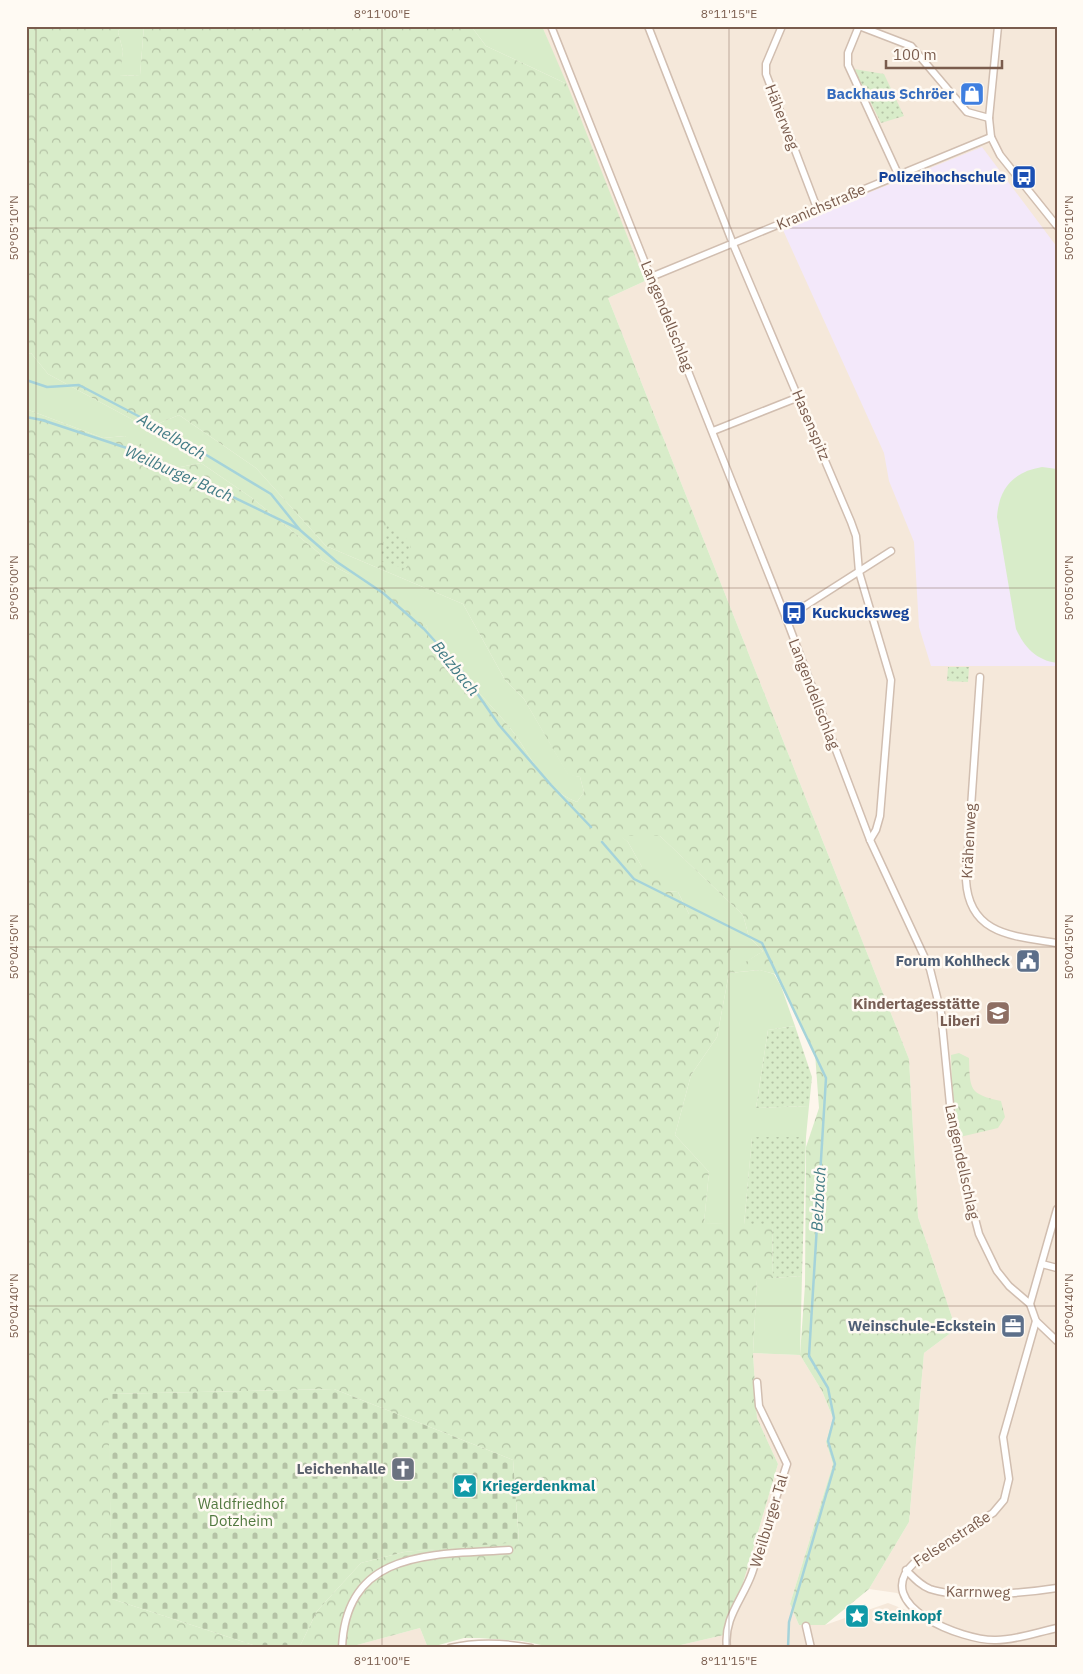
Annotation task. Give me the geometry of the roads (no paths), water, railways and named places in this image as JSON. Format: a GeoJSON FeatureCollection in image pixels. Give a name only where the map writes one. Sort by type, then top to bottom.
{"type":"FeatureCollection","features":[{"type":"Feature","properties":{"kind":"street","name":"Langendellschlag"},"geometry":{"type":"LineString","coordinates":[[551,26],[713,431],[870,840],[930,969],[936,989],[944,1038],[945,1073],[953,1135],[979,1234],[997,1271],[1030,1304]]}},
{"type":"Feature","properties":{"kind":"street","name":"Hasenspitz"},"geometry":{"type":"LineString","coordinates":[[648,26],[733,244],[852,522],[856,536],[859,572],[891,680],[880,816],[870,840]]}},
{"type":"Feature","properties":{"kind":"street","name":"Häherweg"},"geometry":{"type":"LineString","coordinates":[[782,26],[766,64],[766,74],[817,208]]}},
{"type":"Feature","properties":{"kind":"street"},"geometry":{"type":"LineString","coordinates":[[898,174],[848,65],[848,54],[859,26],[910,46],[967,112],[989,118]]}},
{"type":"Feature","properties":{"kind":"street"},"geometry":{"type":"LineString","coordinates":[[998,26],[989,118],[991,137],[1000,155],[1057,226]]}},
{"type":"Feature","properties":{"kind":"street","name":"Kranichstraße"},"geometry":{"type":"LineString","coordinates":[[651,278],[991,137]]}},
{"type":"Feature","properties":{"kind":"street"},"geometry":{"type":"LineString","coordinates":[[713,431],[799,397]]}},
{"type":"Feature","properties":{"kind":"street"},"geometry":{"type":"LineString","coordinates":[[786,618],[891,551]]}},
{"type":"Feature","properties":{"kind":"street","name":"Krähenweg"},"geometry":{"type":"LineString","coordinates":[[980,677],[966,880],[970,903],[981,920],[992,928],[1006,934],[1057,943]]}},
{"type":"Feature","properties":{"kind":"street"},"geometry":{"type":"LineString","coordinates":[[1057,1210],[1030,1304],[1036,1321],[1057,1341]]}},
{"type":"Feature","properties":{"kind":"street"},"geometry":{"type":"LineString","coordinates":[[1042,1264],[1057,1268]]}},
{"type":"Feature","properties":{"kind":"street","name":"Felsenstraße"},"geometry":{"type":"LineString","coordinates":[[1036,1321],[1003,1437],[1009,1479],[1004,1500],[993,1513],[914,1563],[906,1570],[902,1585],[904,1597],[914,1608],[952,1632],[975,1638],[997,1640],[1057,1628]]}},
{"type":"Feature","properties":{"kind":"street","name":"Weilburger Tal"},"geometry":{"type":"LineString","coordinates":[[727,1648],[726,1638],[734,1606],[751,1576],[787,1464],[759,1406],[756,1382]]}},
{"type":"Feature","properties":{"kind":"street"},"geometry":{"type":"LineString","coordinates":[[342,1648],[344,1620],[350,1606],[363,1587],[387,1566],[424,1557],[509,1550]]}},
{"type":"Feature","properties":{"kind":"street","name":"Karrnweg"},"geometry":{"type":"LineString","coordinates":[[906,1570],[919,1584],[940,1591],[1018,1593],[1057,1588]]}},
{"type":"Feature","properties":{"kind":"street"},"geometry":{"type":"LineString","coordinates":[[806,1626],[811,1648]]}},
{"type":"Feature","properties":{"kind":"street"},"geometry":{"type":"LineString","coordinates":[[450,1648],[466,1644],[494,1644],[531,1648]]}},
{"type":"Feature","properties":{"kind":"waterway","name":"Belzbach"},"geometry":{"type":"LineString","coordinates":[[26,380],[47,387],[79,385],[165,430],[271,494],[300,530],[337,562],[383,593],[424,629],[461,670],[499,725],[551,785],[591,827]]}},
{"type":"Feature","properties":{"kind":"waterway","name":"Weilburger Bach"},"geometry":{"type":"LineString","coordinates":[[26,417],[42,420],[142,453],[299,529]]}},
{"type":"Feature","properties":{"kind":"waterway","name":"Belzbach"},"geometry":{"type":"LineString","coordinates":[[602,842],[634,879],[762,943],[826,1078],[809,1356],[828,1388],[834,1418],[828,1441],[835,1464],[789,1622],[788,1648]]}},
{"type":"Feature","properties":{"kind":"place","name":"Backhaus Schröer"},"geometry":{"type":"Point","coordinates":[972,94]}},
{"type":"Feature","properties":{"kind":"place","name":"Polizeihochschule"},"geometry":{"type":"Point","coordinates":[1024,177]}},
{"type":"Feature","properties":{"kind":"place","name":"Kuckucksweg"},"geometry":{"type":"Point","coordinates":[794,613]}},
{"type":"Feature","properties":{"kind":"place","name":"Forum Kohlheck"},"geometry":{"type":"Point","coordinates":[1028,961]}},
{"type":"Feature","properties":{"kind":"place","name":"Kindertagesstätte Liberi"},"geometry":{"type":"Point","coordinates":[998,1013]}},
{"type":"Feature","properties":{"kind":"place","name":"Weinschule-Eckstein"},"geometry":{"type":"Point","coordinates":[1013,1326]}},
{"type":"Feature","properties":{"kind":"place","name":"Leichenhalle"},"geometry":{"type":"Point","coordinates":[403,1469]}},
{"type":"Feature","properties":{"kind":"place","name":"Kriegerdenkmal"},"geometry":{"type":"Point","coordinates":[465,1486]}},
{"type":"Feature","properties":{"kind":"place","name":"Steinkopf"},"geometry":{"type":"Point","coordinates":[857,1616]}},
{"type":"Feature","properties":{"kind":"water label","name":"Aunelbach"},"geometry":{"type":"Point","coordinates":[172,436]}},
{"type":"Feature","properties":{"kind":"park label","name":"Waldfriedhof Dotzheim"},"geometry":{"type":"Point","coordinates":[241,1512]}}]}
